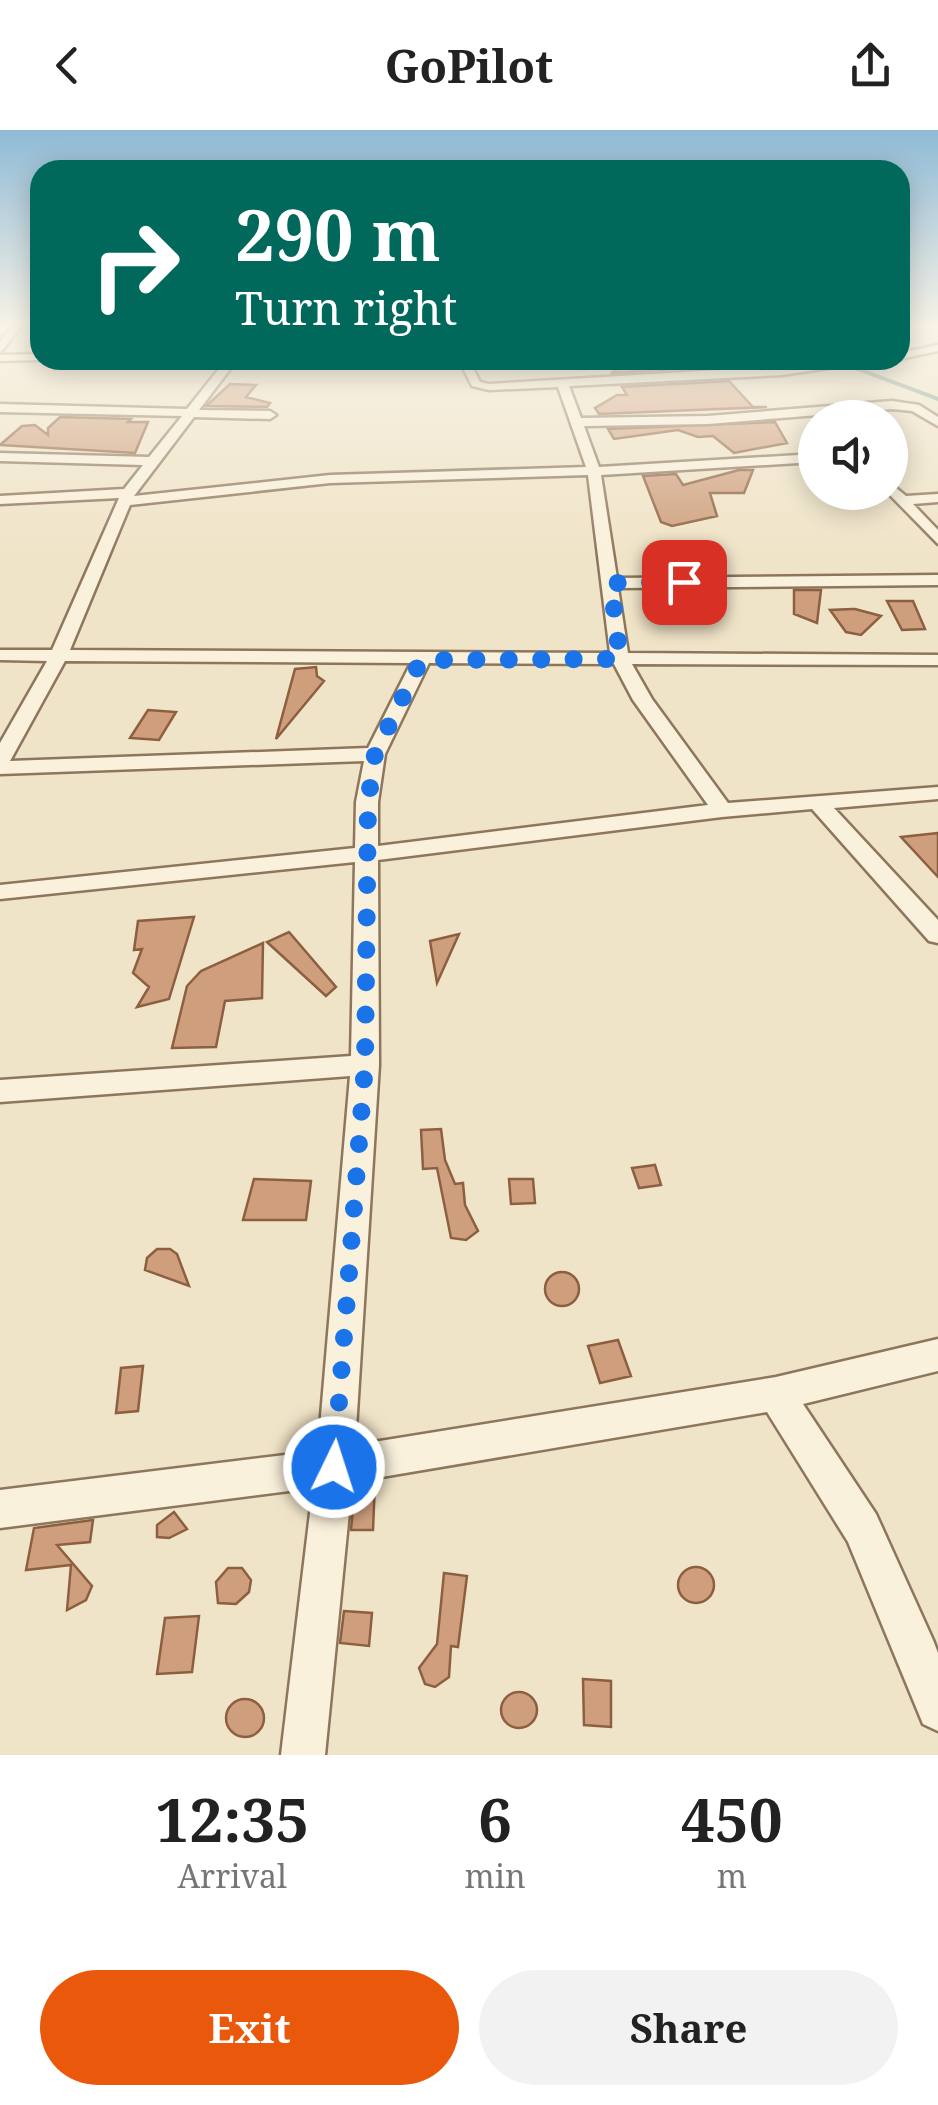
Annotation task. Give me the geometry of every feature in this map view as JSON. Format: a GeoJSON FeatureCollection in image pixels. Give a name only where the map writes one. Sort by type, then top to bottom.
{"type":"FeatureCollection","features":[{"type":"Feature","properties":{"kind":"street"},"geometry":{"type":"LineString","coordinates":[[196,404],[126,497],[60,653],[0,765],[375,754]]}},
{"type":"Feature","properties":{"kind":"street"},"geometry":{"type":"LineString","coordinates":[[568,404],[594,471],[620,659],[643,700],[722,810]]}},
{"type":"Feature","properties":{"kind":"street"},"geometry":{"type":"LineString","coordinates":[[0,408],[270,415]]}},
{"type":"Feature","properties":{"kind":"street"},"geometry":{"type":"LineString","coordinates":[[908,409],[938,422]]}},
{"type":"Feature","properties":{"kind":"street"},"geometry":{"type":"LineString","coordinates":[[574,422],[798,416]]}},
{"type":"Feature","properties":{"kind":"street"},"geometry":{"type":"LineString","coordinates":[[0,457],[150,461]]}},
{"type":"Feature","properties":{"kind":"street"},"geometry":{"type":"LineString","coordinates":[[0,500],[126,497],[330,479],[594,471],[798,459]]}},
{"type":"Feature","properties":{"kind":"street"},"geometry":{"type":"LineString","coordinates":[[908,500],[938,498]]}},
{"type":"Feature","properties":{"kind":"street"},"geometry":{"type":"LineString","coordinates":[[908,506],[938,539]]}},
{"type":"Feature","properties":{"kind":"street"},"geometry":{"type":"LineString","coordinates":[[611,583],[938,580]]}},
{"type":"Feature","properties":{"kind":"street"},"geometry":{"type":"LineString","coordinates":[[0,655],[938,660]]}},
{"type":"Feature","properties":{"kind":"street"},"geometry":{"type":"LineString","coordinates":[[303,1755],[334,1467],[365,1065],[368,802],[375,754],[421,660]]}},
{"type":"Feature","properties":{"kind":"street"},"geometry":{"type":"LineString","coordinates":[[0,892],[368,854],[722,810],[938,792]]}},
{"type":"Feature","properties":{"kind":"street"},"geometry":{"type":"LineString","coordinates":[[816,801],[938,936]]}},
{"type":"Feature","properties":{"kind":"street"},"geometry":{"type":"LineString","coordinates":[[0,1090],[365,1065]]}},
{"type":"Feature","properties":{"kind":"street"},"geometry":{"type":"LineString","coordinates":[[0,1509],[334,1467],[776,1394],[938,1354]]}},
{"type":"Feature","properties":{"kind":"street"},"geometry":{"type":"LineString","coordinates":[[776,1394],[862,1528],[938,1709]]}},
{"type":"Feature","properties":{"kind":"building"},"geometry":{"type":"Polygon","coordinates":[[[208,404],[269,404],[267,407],[206,406],[208,404]]]}},
{"type":"Feature","properties":{"kind":"building"},"geometry":{"type":"Polygon","coordinates":[[[602,404],[767,407],[599,414],[595,408],[602,404]]]}},
{"type":"Feature","properties":{"kind":"building"},"geometry":{"type":"Polygon","coordinates":[[[60,417],[148,422],[135,453],[0,445],[22,426],[35,425],[48,435],[48,428],[60,417]]]}},
{"type":"Feature","properties":{"kind":"building"},"geometry":{"type":"Polygon","coordinates":[[[775,422],[787,443],[734,453],[713,436],[698,437],[678,430],[614,439],[608,429],[775,422]]]}},
{"type":"Feature","properties":{"kind":"building"},"geometry":{"type":"Polygon","coordinates":[[[753,470],[744,493],[710,493],[717,516],[672,526],[661,522],[643,476],[676,474],[683,485],[753,470]]]}},
{"type":"Feature","properties":{"kind":"building"},"geometry":{"type":"Polygon","coordinates":[[[794,590],[821,590],[817,623],[794,614],[794,590]]]}},
{"type":"Feature","properties":{"kind":"building"},"geometry":{"type":"Polygon","coordinates":[[[887,601],[913,601],[925,629],[902,630],[887,601]]]}},
{"type":"Feature","properties":{"kind":"building"},"geometry":{"type":"Polygon","coordinates":[[[853,609],[881,616],[861,635],[846,632],[830,610],[853,609]]]}},
{"type":"Feature","properties":{"kind":"building"},"geometry":{"type":"Polygon","coordinates":[[[316,667],[317,676],[324,681],[276,739],[295,669],[316,667]]]}},
{"type":"Feature","properties":{"kind":"building"},"geometry":{"type":"Polygon","coordinates":[[[148,710],[176,712],[159,740],[130,738],[148,710]]]}},
{"type":"Feature","properties":{"kind":"building"},"geometry":{"type":"Polygon","coordinates":[[[938,833],[938,877],[901,837],[938,833]]]}},
{"type":"Feature","properties":{"kind":"building"},"geometry":{"type":"Polygon","coordinates":[[[194,917],[169,999],[137,1007],[149,987],[133,973],[142,949],[134,950],[138,921],[194,917]]]}},
{"type":"Feature","properties":{"kind":"building"},"geometry":{"type":"Polygon","coordinates":[[[289,932],[336,987],[326,996],[267,942],[289,932]]]}},
{"type":"Feature","properties":{"kind":"building"},"geometry":{"type":"Polygon","coordinates":[[[459,934],[437,983],[430,941],[459,934]]]}},
{"type":"Feature","properties":{"kind":"building"},"geometry":{"type":"Polygon","coordinates":[[[263,943],[262,998],[225,1001],[216,1047],[172,1048],[187,986],[201,971],[263,943]]]}},
{"type":"Feature","properties":{"kind":"building"},"geometry":{"type":"Polygon","coordinates":[[[441,1129],[445,1160],[455,1184],[463,1183],[465,1205],[478,1231],[466,1240],[451,1238],[437,1168],[423,1169],[421,1130],[441,1129]]]}},
{"type":"Feature","properties":{"kind":"building"},"geometry":{"type":"Polygon","coordinates":[[[655,1165],[661,1185],[639,1188],[632,1168],[655,1165]]]}},
{"type":"Feature","properties":{"kind":"building"},"geometry":{"type":"Polygon","coordinates":[[[254,1179],[311,1181],[306,1220],[243,1220],[254,1179]]]}},
{"type":"Feature","properties":{"kind":"building"},"geometry":{"type":"Polygon","coordinates":[[[509,1179],[533,1179],[535,1203],[511,1204],[509,1179]]]}},
{"type":"Feature","properties":{"kind":"building"},"geometry":{"type":"Polygon","coordinates":[[[157,1249],[170,1249],[177,1254],[189,1286],[145,1270],[147,1258],[157,1249]]]}},
{"type":"Feature","properties":{"kind":"building"},"geometry":{"type":"Polygon","coordinates":[[[562,1272],[574,1277],[579,1289],[574,1301],[562,1306],[550,1301],[545,1289],[550,1277],[562,1272]]]}},
{"type":"Feature","properties":{"kind":"building"},"geometry":{"type":"Polygon","coordinates":[[[618,1340],[631,1376],[600,1383],[588,1346],[618,1340]]]}},
{"type":"Feature","properties":{"kind":"building"},"geometry":{"type":"Polygon","coordinates":[[[143,1366],[138,1411],[116,1413],[121,1368],[143,1366]]]}},
{"type":"Feature","properties":{"kind":"building"},"geometry":{"type":"Polygon","coordinates":[[[375,1482],[373,1530],[351,1530],[355,1485],[375,1482]]]}},
{"type":"Feature","properties":{"kind":"building"},"geometry":{"type":"Polygon","coordinates":[[[174,1512],[187,1529],[169,1538],[157,1537],[157,1525],[174,1512]]]}},
{"type":"Feature","properties":{"kind":"building"},"geometry":{"type":"Polygon","coordinates":[[[93,1520],[90,1542],[57,1545],[92,1586],[86,1600],[67,1610],[71,1565],[26,1570],[34,1528],[93,1520]]]}},
{"type":"Feature","properties":{"kind":"building"},"geometry":{"type":"Polygon","coordinates":[[[696,1567],[709,1572],[714,1585],[709,1598],[696,1603],[683,1598],[678,1585],[683,1572],[696,1567]]]}},
{"type":"Feature","properties":{"kind":"building"},"geometry":{"type":"Polygon","coordinates":[[[228,1568],[242,1568],[251,1580],[249,1592],[236,1604],[218,1603],[216,1582],[228,1568]]]}},
{"type":"Feature","properties":{"kind":"building"},"geometry":{"type":"Polygon","coordinates":[[[444,1573],[467,1576],[458,1647],[451,1646],[449,1677],[435,1687],[425,1684],[419,1668],[437,1644],[444,1573]]]}},
{"type":"Feature","properties":{"kind":"building"},"geometry":{"type":"Polygon","coordinates":[[[344,1611],[372,1613],[369,1646],[340,1643],[344,1611]]]}},
{"type":"Feature","properties":{"kind":"building"},"geometry":{"type":"Polygon","coordinates":[[[199,1616],[192,1672],[157,1674],[165,1618],[199,1616]]]}},
{"type":"Feature","properties":{"kind":"building"},"geometry":{"type":"Polygon","coordinates":[[[583,1679],[611,1681],[611,1727],[584,1725],[583,1679]]]}},
{"type":"Feature","properties":{"kind":"building"},"geometry":{"type":"Polygon","coordinates":[[[519,1692],[531,1698],[537,1710],[531,1722],[519,1728],[507,1722],[501,1710],[507,1698],[519,1692]]]}},
{"type":"Feature","properties":{"kind":"building"},"geometry":{"type":"Polygon","coordinates":[[[245,1699],[258,1705],[264,1718],[258,1731],[245,1737],[232,1731],[226,1718],[232,1705],[245,1699]]]}},
{"type":"Feature","properties":{"kind":"route"},"geometry":{"type":"LineString","coordinates":[[334,1467],[365,1065],[368,802],[375,754],[421,660],[620,659],[611,583],[684,582]]}}]}
